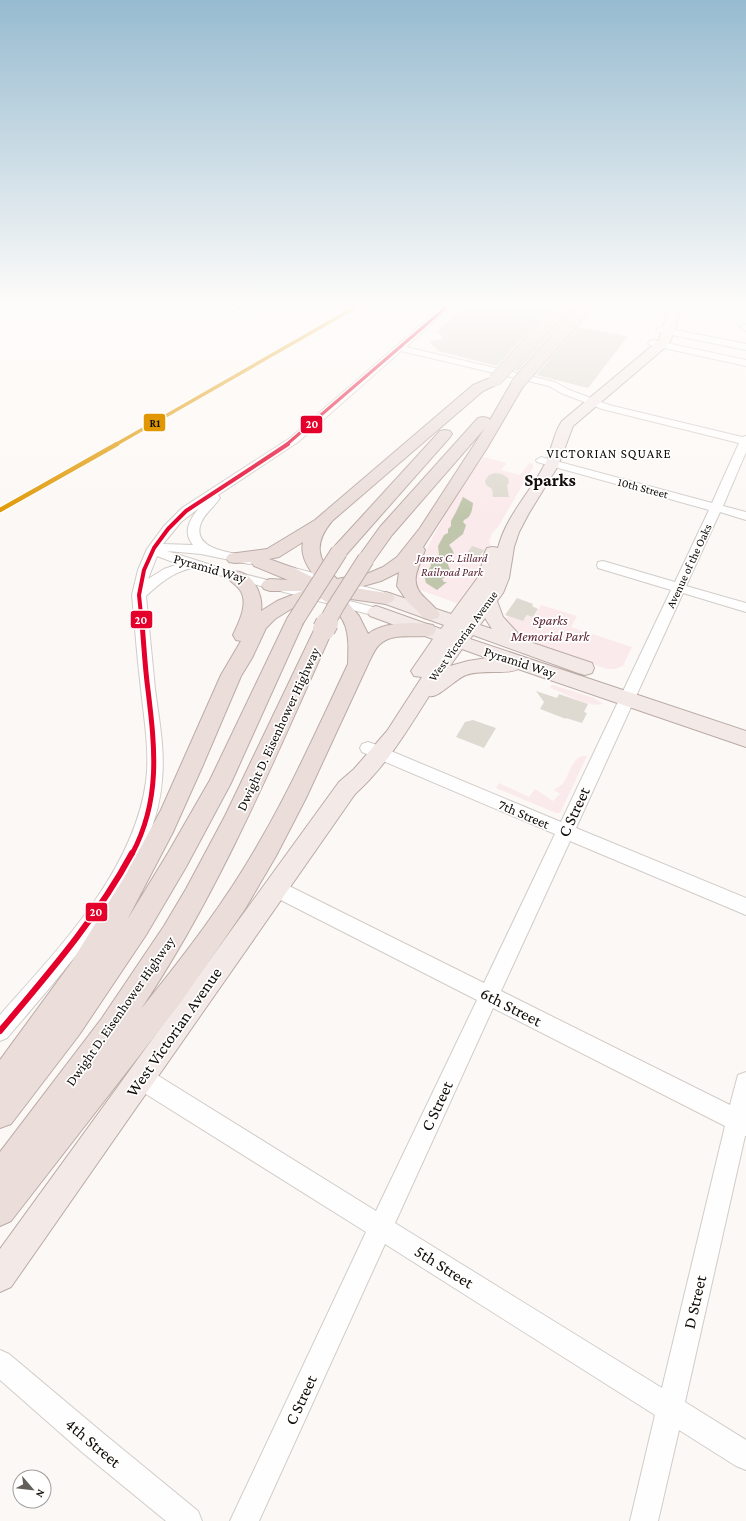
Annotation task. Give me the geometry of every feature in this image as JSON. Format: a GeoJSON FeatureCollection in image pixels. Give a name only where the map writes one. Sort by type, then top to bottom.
{"type":"FeatureCollection","features":[{"type":"Feature","properties":{"kind":"highway"},"geometry":{"type":"LineString","coordinates":[[0,1113],[69,1025],[145,914],[220,783],[295,621],[318,582],[339,552],[415,466],[500,375]]}},
{"type":"Feature","properties":{"kind":"highway","name":"Dwight D. Eisenhower Highway"},"geometry":{"type":"LineString","coordinates":[[0,1178],[115,1024],[173,935],[227,838],[324,628],[366,559],[386,531],[525,375]]}},
{"type":"Feature","properties":{"kind":"highway"},"geometry":{"type":"LineString","coordinates":[[235,558],[260,556],[273,553],[320,524],[478,388],[495,380]]}},
{"type":"Feature","properties":{"kind":"highway"},"geometry":{"type":"LineString","coordinates":[[0,1084],[30,1045],[77,976],[141,872],[171,812],[231,675],[242,658],[254,632],[263,620],[284,605],[389,571],[404,560],[422,535],[505,407],[518,383]]}},
{"type":"Feature","properties":{"kind":"highway"},"geometry":{"type":"LineString","coordinates":[[320,524],[311,538],[310,551],[328,590],[351,617],[358,633],[358,664]]}},
{"type":"Feature","properties":{"kind":"highway"},"geometry":{"type":"LineString","coordinates":[[422,535],[407,573],[405,586],[413,599],[447,629]]}},
{"type":"Feature","properties":{"kind":"highway"},"geometry":{"type":"LineString","coordinates":[[260,562],[328,590],[381,605]]}},
{"type":"Feature","properties":{"kind":"highway"},"geometry":{"type":"LineString","coordinates":[[231,675],[235,657],[254,605],[254,598],[248,587],[235,576]]}},
{"type":"Feature","properties":{"kind":"highway"},"geometry":{"type":"LineString","coordinates":[[270,585],[328,590]]}},
{"type":"Feature","properties":{"kind":"highway"},"geometry":{"type":"LineString","coordinates":[[0,1210],[171,993],[236,901],[268,849],[295,798],[358,664],[371,642],[384,633],[403,629],[447,629]]}},
{"type":"Feature","properties":{"kind":"main road","name":"West Victorian Avenue"},"geometry":{"type":"LineString","coordinates":[[0,1276],[275,888],[348,788],[362,775],[374,751],[447,629],[487,576],[503,524],[546,462],[556,456],[562,433],[567,424],[588,400],[616,375]]}},
{"type":"Feature","properties":{"kind":"main road","name":"West Victorian Avenue"},"geometry":{"type":"LineString","coordinates":[[374,751],[406,720],[423,690],[447,629],[489,601],[500,580],[505,549],[514,526],[546,462]]}},
{"type":"Feature","properties":{"kind":"main road"},"geometry":{"type":"LineString","coordinates":[[489,601],[489,608],[495,619],[519,645]]}},
{"type":"Feature","properties":{"kind":"main road","name":"Pyramid Way"},"geometry":{"type":"LineString","coordinates":[[381,605],[447,629],[535,667],[631,691],[746,724]]}},
{"type":"Feature","properties":{"kind":"main road","name":"Pyramid Way"},"geometry":{"type":"LineString","coordinates":[[447,629],[519,645],[746,739]]}},
{"type":"Feature","properties":{"kind":"main road"},"geometry":{"type":"LineString","coordinates":[[406,720],[439,682],[456,671],[488,664],[535,667]]}},
{"type":"Feature","properties":{"kind":"street"},"geometry":{"type":"LineString","coordinates":[[0,1031],[91,920],[125,865],[146,818],[154,784],[155,751],[139,595],[144,571],[153,549],[172,523],[186,511],[294,440],[369,375]]}},
{"type":"Feature","properties":{"kind":"street"},"geometry":{"type":"LineString","coordinates":[[514,375],[544,382],[610,408],[746,440]]}},
{"type":"Feature","properties":{"kind":"street","name":"Avenue of the Oaks"},"geometry":{"type":"LineString","coordinates":[[631,691],[746,440]]}},
{"type":"Feature","properties":{"kind":"street","name":"10th Street"},"geometry":{"type":"LineString","coordinates":[[546,462],[746,516]]}},
{"type":"Feature","properties":{"kind":"street"},"geometry":{"type":"LineString","coordinates":[[213,552],[197,543],[194,538],[194,529],[197,521],[209,503],[236,478]]}},
{"type":"Feature","properties":{"kind":"street","name":"Pyramid Way"},"geometry":{"type":"LineString","coordinates":[[153,549],[173,547],[213,552],[235,558],[260,562]]}},
{"type":"Feature","properties":{"kind":"street","name":"Pyramid Way"},"geometry":{"type":"LineString","coordinates":[[153,549],[192,564],[270,585]]}},
{"type":"Feature","properties":{"kind":"street"},"geometry":{"type":"LineString","coordinates":[[139,595],[163,574],[172,569],[192,564]]}},
{"type":"Feature","properties":{"kind":"street"},"geometry":{"type":"LineString","coordinates":[[603,565],[746,608]]}},
{"type":"Feature","properties":{"kind":"street","name":"C Street"},"geometry":{"type":"LineString","coordinates":[[244,1521],[631,691]]}},
{"type":"Feature","properties":{"kind":"street","name":"7th Street"},"geometry":{"type":"LineString","coordinates":[[374,751],[746,907]]}},
{"type":"Feature","properties":{"kind":"street","name":"6th Street"},"geometry":{"type":"LineString","coordinates":[[275,888],[742,1123]]}},
{"type":"Feature","properties":{"kind":"street","name":"5th Street"},"geometry":{"type":"LineString","coordinates":[[141,1078],[746,1456]]}},
{"type":"Feature","properties":{"kind":"street","name":"D Street"},"geometry":{"type":"LineString","coordinates":[[644,1521],[670,1408],[742,1123],[746,1083]]}},
{"type":"Feature","properties":{"kind":"street","name":"4th Street"},"geometry":{"type":"LineString","coordinates":[[0,1363],[93,1443],[188,1521]]}},
{"type":"Feature","properties":{"kind":"green space","name":"James C. Lillard Railroad Park"},"geometry":{"type":"Polygon","coordinates":[[[484,457],[507,463],[501,470],[520,475],[529,463],[533,464],[533,467],[498,527],[492,533],[489,542],[491,545],[483,574],[459,604],[415,588],[413,573],[463,483],[484,457]]]}},
{"type":"Feature","properties":{"kind":"green space","name":"Sparks Memorial Park"},"geometry":{"type":"Polygon","coordinates":[[[541,605],[577,616],[571,627],[632,647],[623,666],[615,669],[607,669],[525,640],[503,624],[508,616],[523,621],[528,615],[534,617],[541,605]]]}},
{"type":"Feature","properties":{"kind":"green space"},"geometry":{"type":"Polygon","coordinates":[[[553,685],[594,698],[603,704],[597,705],[584,702],[551,688],[550,686],[553,685]]]}},
{"type":"Feature","properties":{"kind":"green space"},"geometry":{"type":"Polygon","coordinates":[[[582,756],[587,756],[560,813],[556,813],[496,788],[499,783],[529,797],[535,789],[553,801],[560,794],[554,790],[563,783],[575,760],[582,756]]]}},
{"type":"Feature","properties":{"kind":"shaded area"},"geometry":{"type":"Polygon","coordinates":[[[463,497],[473,503],[472,511],[463,522],[466,525],[463,534],[449,545],[454,554],[448,565],[452,574],[442,579],[444,582],[447,582],[437,590],[426,583],[424,575],[431,566],[430,561],[439,555],[438,546],[444,535],[448,533],[448,529],[451,526],[451,521],[463,497]]]}},
{"type":"Feature","properties":{"kind":"building"},"geometry":{"type":"Polygon","coordinates":[[[536,375],[598,375],[588,388],[536,375]]]}},
{"type":"Feature","properties":{"kind":"building"},"geometry":{"type":"Polygon","coordinates":[[[495,473],[502,474],[508,478],[509,482],[507,486],[509,497],[493,497],[492,489],[486,485],[485,481],[489,475],[495,473]]]}},
{"type":"Feature","properties":{"kind":"building"},"geometry":{"type":"Polygon","coordinates":[[[472,546],[484,550],[476,561],[464,557],[472,546]]]}},
{"type":"Feature","properties":{"kind":"building"},"geometry":{"type":"Polygon","coordinates":[[[517,598],[533,604],[532,606],[538,609],[533,617],[527,615],[523,621],[505,615],[517,598]]]}},
{"type":"Feature","properties":{"kind":"building"},"geometry":{"type":"Polygon","coordinates":[[[536,691],[557,698],[559,694],[588,704],[584,712],[587,713],[582,723],[566,719],[540,709],[544,702],[536,691]]]}},
{"type":"Feature","properties":{"kind":"building"},"geometry":{"type":"Polygon","coordinates":[[[473,720],[496,728],[484,748],[456,737],[465,722],[473,720]]]}},
{"type":"Feature","properties":{"kind":"transit line","name":"R1"},"geometry":{"type":"LineString","coordinates":[[0,510],[239,375]]}},
{"type":"Feature","properties":{"kind":"transit line","name":"20"},"geometry":{"type":"LineString","coordinates":[[0,1031],[71,947],[95,915],[135,848],[148,815],[155,770],[152,724],[139,595],[144,570],[154,548],[168,529],[186,511],[294,440],[369,375]]}},
{"type":"Feature","properties":{"kind":"district","name":"VICTORIAN SQUARE"},"geometry":{"type":"Point","coordinates":[609,453]}},
{"type":"Feature","properties":{"kind":"district","name":"Sparks"},"geometry":{"type":"Point","coordinates":[550,480]}}]}
